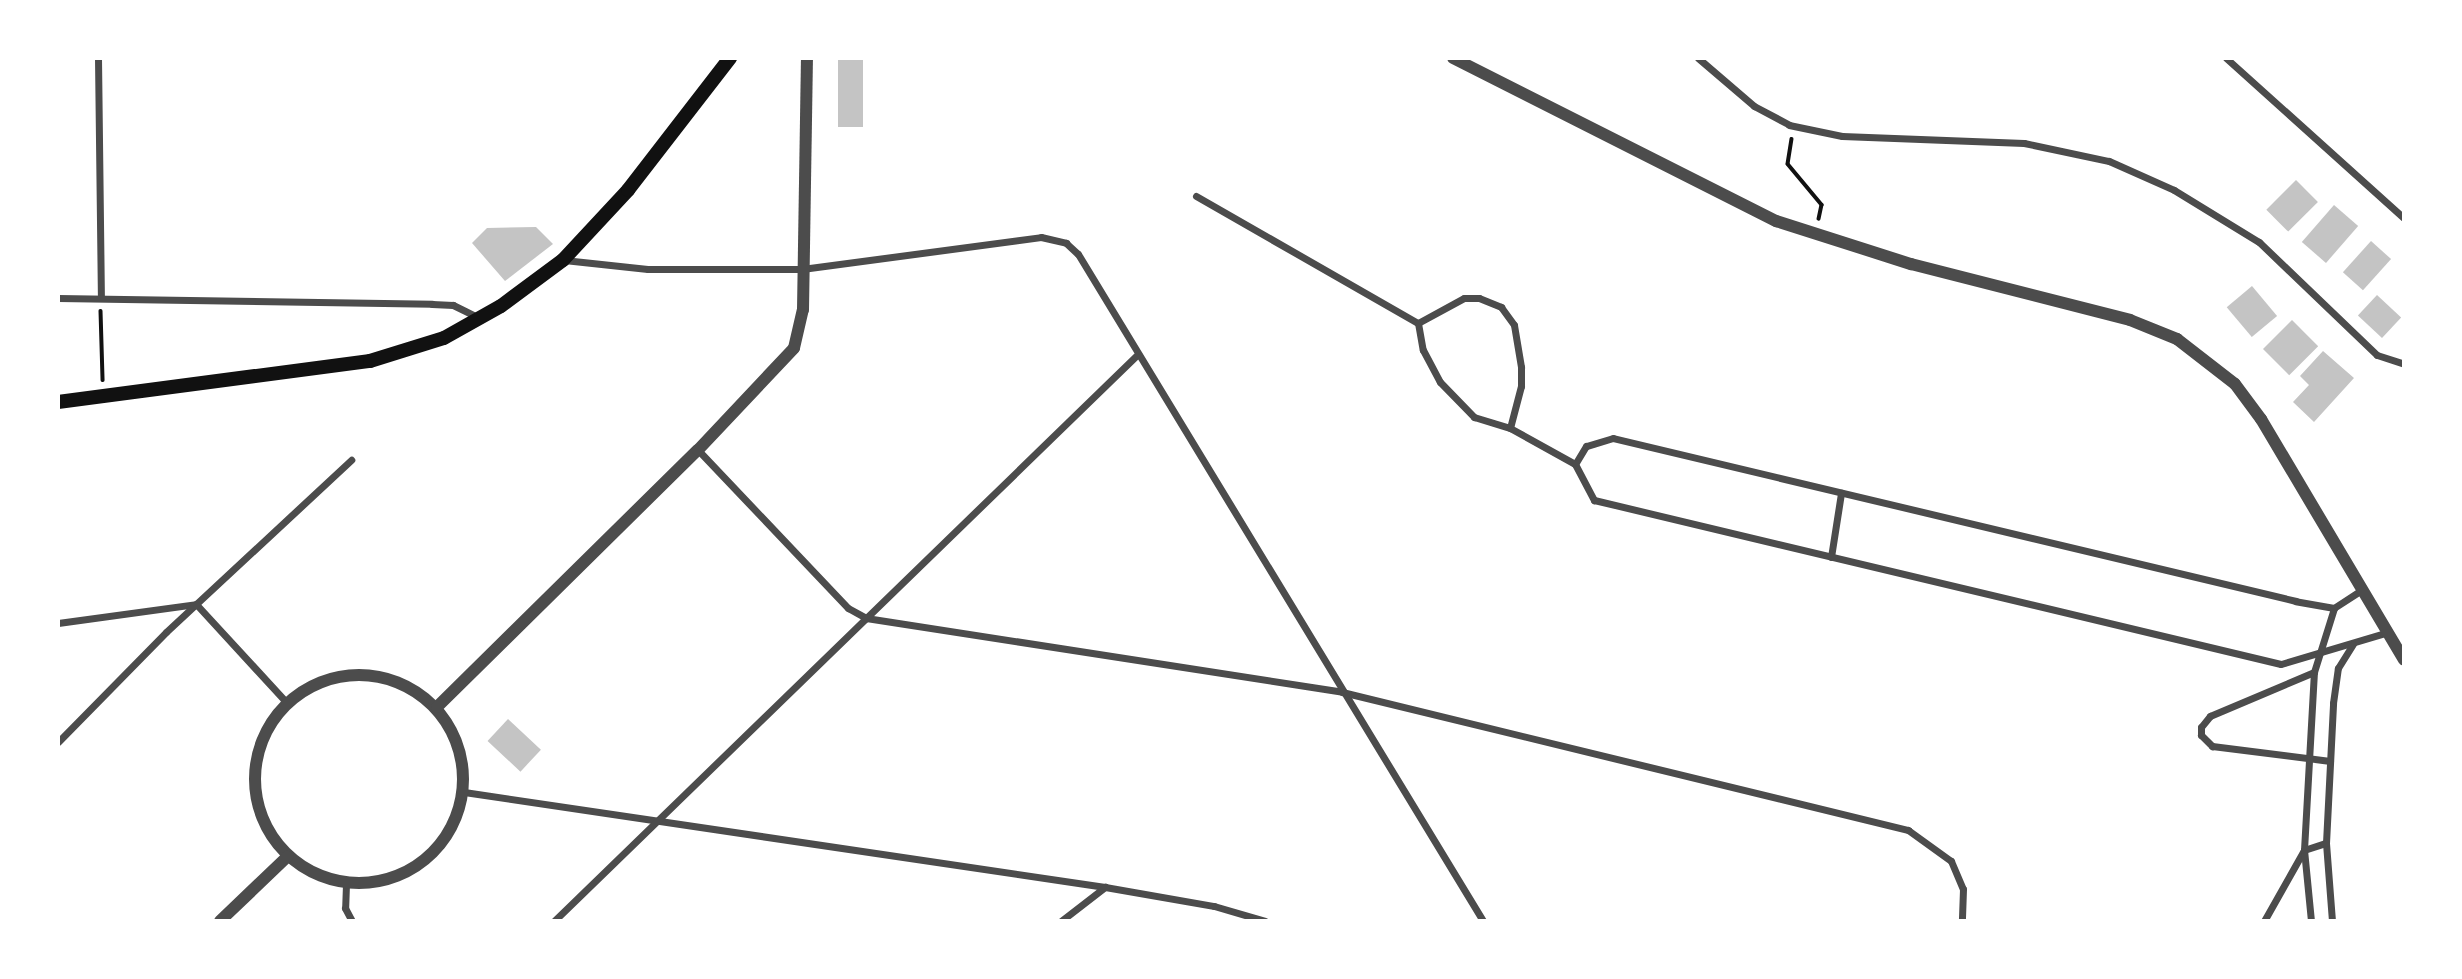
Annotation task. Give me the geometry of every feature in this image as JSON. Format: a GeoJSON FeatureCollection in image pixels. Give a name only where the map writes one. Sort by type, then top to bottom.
{"type":"FeatureCollection","features":[{"type":"Feature","properties":{"kind":"main road"},"geometry":{"type":"LineString","coordinates":[[58,402],[370,361],[409,352],[480,318],[563,260],[628,190],[730,58]]}},
{"type":"Feature","properties":{"kind":"street"},"geometry":{"type":"LineString","coordinates":[[98,58],[101,298]]}},
{"type":"Feature","properties":{"kind":"street"},"geometry":{"type":"LineString","coordinates":[[436,707],[698,450],[794,348],[803,310],[807,58]]}},
{"type":"Feature","properties":{"kind":"street"},"geometry":{"type":"LineString","coordinates":[[1452,58],[1776,221],[1816,235],[2118,317],[2177,340],[2235,384],[2261,419],[2360,591],[2404,660]]}},
{"type":"Feature","properties":{"kind":"street"},"geometry":{"type":"LineString","coordinates":[[1698,58],[1754,106],[1794,126],[1842,136],[2024,143],[2109,161],[2174,190],[2259,242],[2377,355],[2404,365]]}},
{"type":"Feature","properties":{"kind":"street"},"geometry":{"type":"LineString","coordinates":[[2226,58],[2404,218]]}},
{"type":"Feature","properties":{"kind":"street"},"geometry":{"type":"LineString","coordinates":[[1196,196],[1418,323],[1423,350],[1454,398],[1474,417],[1510,428],[1575,464],[1594,500],[2281,664],[2385,633]]}},
{"type":"Feature","properties":{"kind":"street"},"geometry":{"type":"LineString","coordinates":[[563,260],[649,269],[802,270],[1041,237],[1066,243],[1078,254],[1136,356],[1483,921]]}},
{"type":"Feature","properties":{"kind":"street"},"geometry":{"type":"LineString","coordinates":[[58,298],[443,304],[480,318]]}},
{"type":"Feature","properties":{"kind":"street"},"geometry":{"type":"LineString","coordinates":[[1418,323],[1464,298],[1491,301],[1501,307],[1514,325],[1521,367],[1521,386],[1510,428]]}},
{"type":"Feature","properties":{"kind":"street"},"geometry":{"type":"LineString","coordinates":[[554,921],[1136,356]]}},
{"type":"Feature","properties":{"kind":"street"},"geometry":{"type":"LineString","coordinates":[[1575,464],[1586,446],[1613,439],[2334,608]]}},
{"type":"Feature","properties":{"kind":"street"},"geometry":{"type":"LineString","coordinates":[[698,450],[835,594],[866,618],[1342,692],[1908,830],[1940,849],[1955,868],[1963,889],[1962,921]]}},
{"type":"Feature","properties":{"kind":"street"},"geometry":{"type":"LineString","coordinates":[[58,741],[196,604],[351,460]]}},
{"type":"Feature","properties":{"kind":"street"},"geometry":{"type":"LineString","coordinates":[[1831,557],[1841,492]]}},
{"type":"Feature","properties":{"kind":"street"},"geometry":{"type":"LineString","coordinates":[[2311,921],[2304,850],[2314,672],[2334,608],[2360,591]]}},
{"type":"Feature","properties":{"kind":"street"},"geometry":{"type":"LineString","coordinates":[[196,604],[287,703]]}},
{"type":"Feature","properties":{"kind":"street"},"geometry":{"type":"LineString","coordinates":[[58,623],[196,604]]}},
{"type":"Feature","properties":{"kind":"street"},"geometry":{"type":"LineString","coordinates":[[2332,921],[2326,843],[2336,678],[2353,644]]}},
{"type":"Feature","properties":{"kind":"street"},"geometry":{"type":"LineString","coordinates":[[2314,672],[2210,716],[2200,727],[2201,735],[2212,746],[2330,761]]}},
{"type":"Feature","properties":{"kind":"street"},"geometry":{"type":"LineString","coordinates":[[379,676],[410,687],[436,707],[460,752],[464,792],[454,824],[427,858],[410,871],[379,883],[346,884],[314,874],[287,857],[269,835],[258,808],[254,780],[258,752],[269,726],[287,703],[314,684],[335,678],[379,676]]}},
{"type":"Feature","properties":{"kind":"street"},"geometry":{"type":"LineString","coordinates":[[464,792],[1105,887],[1214,906],[1265,921]]}},
{"type":"Feature","properties":{"kind":"street"},"geometry":{"type":"LineString","coordinates":[[2264,921],[2304,850],[2326,843]]}},
{"type":"Feature","properties":{"kind":"street"},"geometry":{"type":"LineString","coordinates":[[220,921],[287,857]]}},
{"type":"Feature","properties":{"kind":"street"},"geometry":{"type":"LineString","coordinates":[[346,884],[345,908],[352,921]]}},
{"type":"Feature","properties":{"kind":"street"},"geometry":{"type":"LineString","coordinates":[[1061,921],[1105,887]]}},
{"type":"Feature","properties":{"kind":"path"},"geometry":{"type":"LineString","coordinates":[[1794,126],[1788,164],[1822,205],[1816,235]]}},
{"type":"Feature","properties":{"kind":"path"},"geometry":{"type":"LineString","coordinates":[[101,298],[103,396]]}},
{"type":"Feature","properties":{"kind":"building"},"geometry":{"type":"Polygon","coordinates":[[[838,58],[863,58],[863,127],[838,127],[838,58]]]}},
{"type":"Feature","properties":{"kind":"building"},"geometry":{"type":"Polygon","coordinates":[[[2296,180],[2318,202],[2288,232],[2266,210],[2296,180]]]}},
{"type":"Feature","properties":{"kind":"building"},"geometry":{"type":"Polygon","coordinates":[[[2334,205],[2358,226],[2326,263],[2302,242],[2334,205]]]}},
{"type":"Feature","properties":{"kind":"building"},"geometry":{"type":"Polygon","coordinates":[[[536,227],[553,244],[505,281],[472,243],[487,228],[536,227]]]}},
{"type":"Feature","properties":{"kind":"building"},"geometry":{"type":"Polygon","coordinates":[[[2371,241],[2391,259],[2363,290],[2343,272],[2371,241]]]}},
{"type":"Feature","properties":{"kind":"building"},"geometry":{"type":"Polygon","coordinates":[[[2252,286],[2277,316],[2252,337],[2227,307],[2252,286]]]}},
{"type":"Feature","properties":{"kind":"building"},"geometry":{"type":"Polygon","coordinates":[[[2377,295],[2401,318],[2382,338],[2358,315],[2377,295]]]}},
{"type":"Feature","properties":{"kind":"building"},"geometry":{"type":"Polygon","coordinates":[[[2292,320],[2318,346],[2289,375],[2263,349],[2292,320]]]}},
{"type":"Feature","properties":{"kind":"building"},"geometry":{"type":"Polygon","coordinates":[[[2323,351],[2354,378],[2314,422],[2293,402],[2309,385],[2300,376],[2323,351]]]}},
{"type":"Feature","properties":{"kind":"building"},"geometry":{"type":"Polygon","coordinates":[[[508,719],[541,750],[520,772],[488,741],[508,719]]]}}]}
